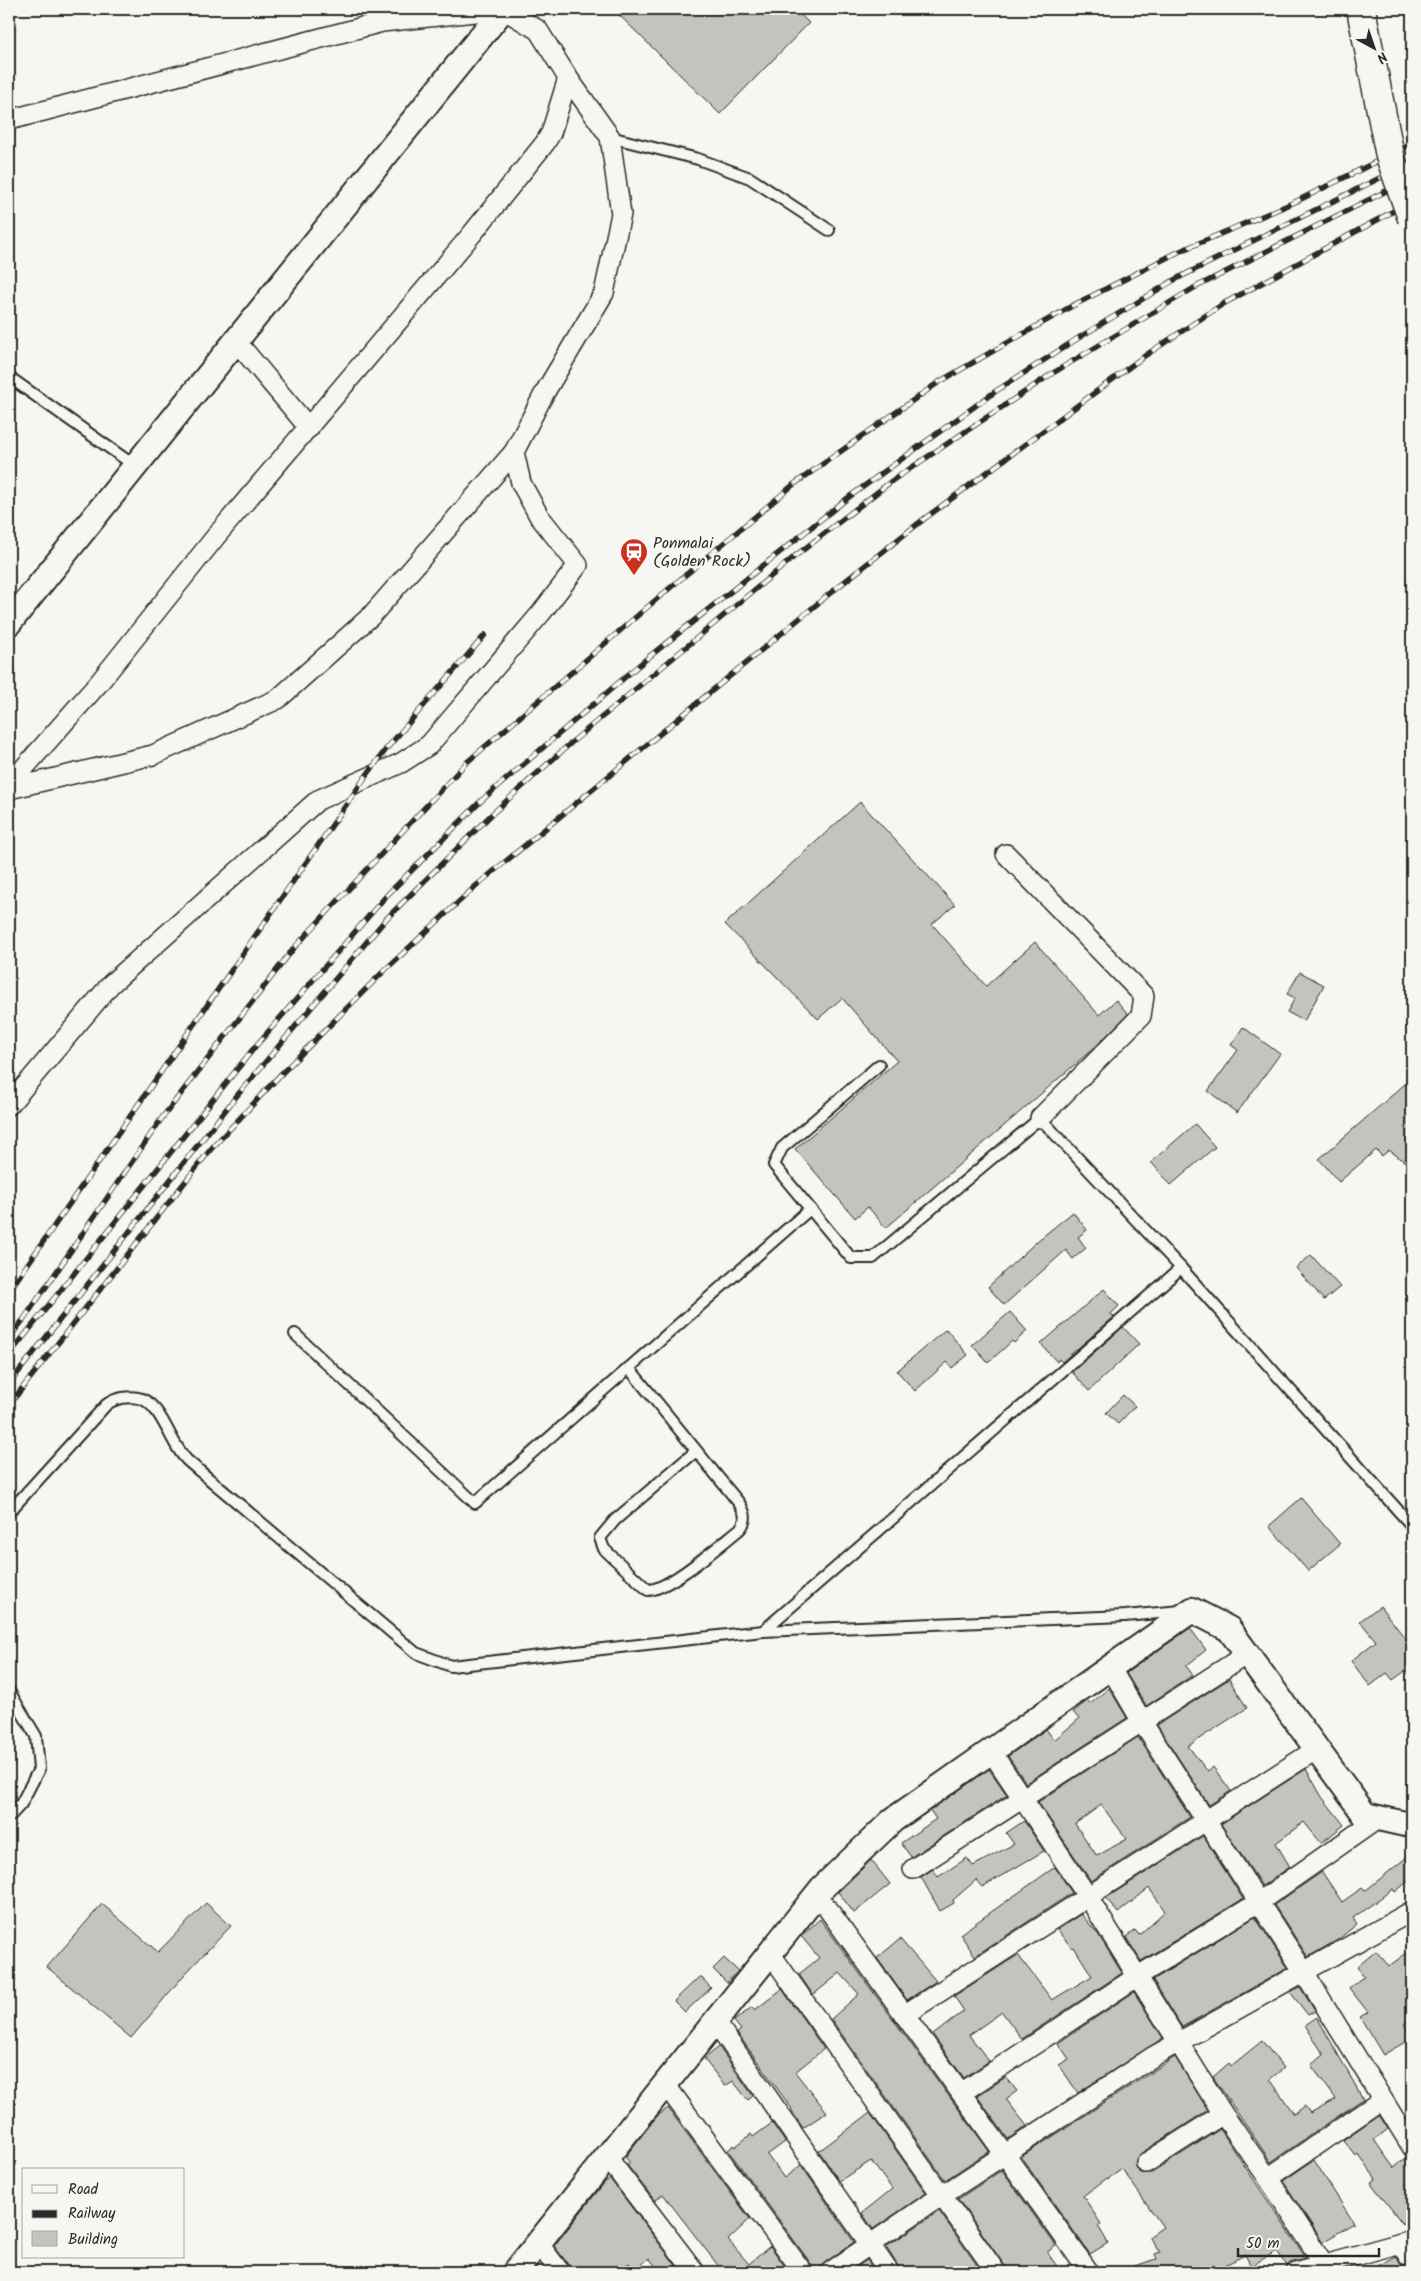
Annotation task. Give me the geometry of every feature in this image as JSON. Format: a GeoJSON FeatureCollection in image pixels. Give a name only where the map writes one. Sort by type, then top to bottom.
{"type":"FeatureCollection","features":[{"type":"Feature","properties":{"kind":"highway"},"geometry":{"type":"LineString","coordinates":[[1362,9],[1390,156],[1412,218]]}},
{"type":"Feature","properties":{"kind":"street"},"geometry":{"type":"LineString","coordinates":[[9,623],[503,9]]}},
{"type":"Feature","properties":{"kind":"street"},"geometry":{"type":"LineString","coordinates":[[9,120],[382,22],[503,9],[538,30],[568,78],[610,138],[622,214],[604,293],[545,392],[514,452],[371,616],[278,699],[153,755],[9,789]]}},
{"type":"Feature","properties":{"kind":"street"},"geometry":{"type":"LineString","coordinates":[[9,785],[98,684],[217,535],[472,234],[545,143],[551,133],[568,78]]}},
{"type":"Feature","properties":{"kind":"street"},"geometry":{"type":"LineString","coordinates":[[236,341],[309,428]]}},
{"type":"Feature","properties":{"kind":"street"},"geometry":{"type":"LineString","coordinates":[[9,1104],[111,984],[318,800],[401,763],[429,745],[542,612],[578,565],[539,516],[521,483],[514,452]]}},
{"type":"Feature","properties":{"kind":"street"},"geometry":{"type":"LineString","coordinates":[[1006,854],[1144,996],[1141,1016],[1040,1118]]}},
{"type":"Feature","properties":{"kind":"street"},"geometry":{"type":"LineString","coordinates":[[515,2272],[817,1894],[893,1820],[1192,1610],[1228,1629],[1365,1815],[1405,1824],[1412,1822]]}},
{"type":"Feature","properties":{"kind":"street"},"geometry":{"type":"LineString","coordinates":[[913,1869],[1247,1654]]}},
{"type":"Feature","properties":{"kind":"street"},"geometry":{"type":"LineString","coordinates":[[1110,1667],[1142,1722],[1304,1972],[1412,2147]]}},
{"type":"Feature","properties":{"kind":"street"},"geometry":{"type":"LineString","coordinates":[[904,2015],[1317,1750]]}},
{"type":"Feature","properties":{"kind":"street"},"geometry":{"type":"LineString","coordinates":[[991,1751],[1088,1897],[1223,2114],[1268,2178],[1327,2269]]}},
{"type":"Feature","properties":{"kind":"street"},"geometry":{"type":"LineString","coordinates":[[961,2093],[1138,1976],[1259,1902],[1379,1818]]}},
{"type":"Feature","properties":{"kind":"street"},"geometry":{"type":"LineString","coordinates":[[817,1894],[1006,2154],[1089,2272]]}},
{"type":"Feature","properties":{"kind":"street"},"geometry":{"type":"LineString","coordinates":[[830,2272],[942,2195],[1154,2056],[1410,1915]]}},
{"type":"Feature","properties":{"kind":"street"},"geometry":{"type":"LineString","coordinates":[[770,1953],[996,2272]]}},
{"type":"Feature","properties":{"kind":"street"},"geometry":{"type":"LineString","coordinates":[[715,2021],[889,2272]]}},
{"type":"Feature","properties":{"kind":"street"},"geometry":{"type":"LineString","coordinates":[[665,2084],[803,2272]]}},
{"type":"Feature","properties":{"kind":"street"},"geometry":{"type":"LineString","coordinates":[[1268,2178],[1382,2100]]}},
{"type":"Feature","properties":{"kind":"street"},"geometry":{"type":"LineString","coordinates":[[1146,2163],[1223,2114]]}},
{"type":"Feature","properties":{"kind":"street"},"geometry":{"type":"LineString","coordinates":[[607,2157],[695,2272]]}},
{"type":"Feature","properties":{"kind":"street"},"geometry":{"type":"LineString","coordinates":[[1296,2272],[1327,2269],[1407,2241],[1412,2260]]}},
{"type":"Feature","properties":{"kind":"street"},"geometry":{"type":"LineString","coordinates":[[538,2243],[560,2272]]}},
{"type":"Feature","properties":{"kind":"lane"},"geometry":{"type":"LineString","coordinates":[[610,138],[698,159],[750,178],[829,230]]}},
{"type":"Feature","properties":{"kind":"lane"},"geometry":{"type":"LineString","coordinates":[[9,377],[135,466]]}},
{"type":"Feature","properties":{"kind":"lane"},"geometry":{"type":"LineString","coordinates":[[879,1065],[782,1148],[774,1165],[851,1258],[873,1258],[1040,1118],[1181,1268],[1412,1526]]}},
{"type":"Feature","properties":{"kind":"lane"},"geometry":{"type":"LineString","coordinates":[[295,1334],[475,1503],[810,1209]]}},
{"type":"Feature","properties":{"kind":"lane"},"geometry":{"type":"LineString","coordinates":[[763,1631],[1181,1268]]}},
{"type":"Feature","properties":{"kind":"lane"},"geometry":{"type":"LineString","coordinates":[[629,1368],[739,1503],[745,1516],[744,1523],[740,1529],[685,1572],[660,1588],[648,1590],[604,1549],[600,1538],[615,1520],[696,1451]]}},
{"type":"Feature","properties":{"kind":"lane"},"geometry":{"type":"LineString","coordinates":[[9,1512],[111,1400],[132,1398],[142,1399],[154,1408],[180,1454],[416,1653],[451,1666],[763,1631],[1126,1616],[1192,1610]]}},
{"type":"Feature","properties":{"kind":"lane"},"geometry":{"type":"LineString","coordinates":[[9,1691],[36,1736],[39,1769],[21,1804],[9,1817]]}},
{"type":"Feature","properties":{"kind":"building"},"geometry":{"type":"Polygon","coordinates":[[[613,9],[795,9],[809,23],[720,114],[613,9]]]}},
{"type":"Feature","properties":{"kind":"building"},"geometry":{"type":"Polygon","coordinates":[[[860,802],[955,905],[932,924],[986,986],[1035,942],[1099,1015],[1116,1000],[1128,1014],[1095,1047],[886,1228],[868,1207],[855,1218],[795,1149],[897,1061],[842,998],[818,1019],[725,924],[860,802]]]}},
{"type":"Feature","properties":{"kind":"building"},"geometry":{"type":"Polygon","coordinates":[[[1300,972],[1324,985],[1304,1021],[1287,1012],[1295,998],[1287,994],[1300,972]]]}},
{"type":"Feature","properties":{"kind":"building"},"geometry":{"type":"Polygon","coordinates":[[[1243,1027],[1280,1054],[1237,1113],[1208,1091],[1238,1050],[1231,1045],[1243,1027]]]}},
{"type":"Feature","properties":{"kind":"building"},"geometry":{"type":"Polygon","coordinates":[[[1405,1084],[1412,1092],[1412,1167],[1389,1150],[1382,1156],[1376,1150],[1339,1182],[1319,1159],[1405,1084]]]}},
{"type":"Feature","properties":{"kind":"building"},"geometry":{"type":"Polygon","coordinates":[[[1195,1124],[1215,1147],[1171,1185],[1151,1162],[1195,1124]]]}},
{"type":"Feature","properties":{"kind":"building"},"geometry":{"type":"Polygon","coordinates":[[[1073,1212],[1087,1230],[1078,1237],[1086,1248],[1073,1259],[1066,1250],[1004,1305],[988,1287],[1036,1242],[1073,1212]]]}},
{"type":"Feature","properties":{"kind":"building"},"geometry":{"type":"Polygon","coordinates":[[[1311,1255],[1340,1287],[1324,1300],[1296,1268],[1311,1255]]]}},
{"type":"Feature","properties":{"kind":"building"},"geometry":{"type":"Polygon","coordinates":[[[1104,1289],[1119,1306],[1111,1314],[1114,1317],[1062,1362],[1059,1359],[1057,1362],[1041,1344],[1104,1289]]]}},
{"type":"Feature","properties":{"kind":"building"},"geometry":{"type":"Polygon","coordinates":[[[1010,1312],[1027,1331],[1014,1343],[1012,1341],[988,1363],[972,1345],[1010,1312]]]}},
{"type":"Feature","properties":{"kind":"building"},"geometry":{"type":"Polygon","coordinates":[[[1123,1327],[1139,1344],[1089,1391],[1072,1372],[1123,1327]]]}},
{"type":"Feature","properties":{"kind":"building"},"geometry":{"type":"Polygon","coordinates":[[[946,1329],[968,1355],[952,1368],[947,1362],[915,1391],[897,1371],[946,1329]]]}},
{"type":"Feature","properties":{"kind":"building"},"geometry":{"type":"Polygon","coordinates":[[[1123,1395],[1135,1406],[1118,1424],[1106,1413],[1123,1395]]]}},
{"type":"Feature","properties":{"kind":"building"},"geometry":{"type":"Polygon","coordinates":[[[1301,1498],[1340,1544],[1308,1571],[1269,1526],[1301,1498]]]}},
{"type":"Feature","properties":{"kind":"building"},"geometry":{"type":"Polygon","coordinates":[[[1380,1606],[1412,1647],[1412,1666],[1393,1680],[1387,1673],[1370,1686],[1351,1661],[1376,1641],[1360,1621],[1380,1606]]]}},
{"type":"Feature","properties":{"kind":"building"},"geometry":{"type":"Polygon","coordinates":[[[1190,1628],[1206,1650],[1186,1666],[1193,1675],[1146,1706],[1126,1673],[1190,1628]]]}},
{"type":"Feature","properties":{"kind":"building"},"geometry":{"type":"Polygon","coordinates":[[[1229,1679],[1247,1708],[1188,1746],[1208,1772],[1213,1767],[1231,1791],[1209,1805],[1157,1725],[1229,1679]]]}},
{"type":"Feature","properties":{"kind":"building"},"geometry":{"type":"Polygon","coordinates":[[[1109,1688],[1127,1718],[1026,1783],[1008,1756],[1046,1729],[1054,1740],[1079,1719],[1073,1712],[1087,1701],[1090,1704],[1109,1688]]]}},
{"type":"Feature","properties":{"kind":"building"},"geometry":{"type":"Polygon","coordinates":[[[1138,1737],[1190,1817],[1091,1881],[1038,1802],[1138,1737]],[[1101,1805],[1075,1824],[1097,1856],[1127,1839],[1101,1805]]]}},
{"type":"Feature","properties":{"kind":"building"},"geometry":{"type":"Polygon","coordinates":[[[989,1769],[1007,1795],[911,1857],[901,1843],[936,1819],[930,1810],[989,1769]]]}},
{"type":"Feature","properties":{"kind":"building"},"geometry":{"type":"Polygon","coordinates":[[[1306,1769],[1322,1797],[1344,1825],[1321,1843],[1304,1822],[1276,1843],[1290,1867],[1262,1886],[1221,1824],[1306,1769]]]}},
{"type":"Feature","properties":{"kind":"building"},"geometry":{"type":"Polygon","coordinates":[[[1024,1821],[1044,1851],[982,1887],[976,1880],[953,1900],[954,1903],[940,1911],[921,1877],[933,1869],[938,1877],[967,1858],[973,1866],[1014,1844],[1006,1833],[1024,1821]]]}},
{"type":"Feature","properties":{"kind":"building"},"geometry":{"type":"Polygon","coordinates":[[[1203,1836],[1243,1899],[1141,1961],[1126,1937],[1135,1930],[1139,1935],[1165,1911],[1149,1888],[1118,1913],[1106,1898],[1203,1836]]]}},
{"type":"Feature","properties":{"kind":"building"},"geometry":{"type":"Polygon","coordinates":[[[1412,1853],[1412,1878],[1395,1892],[1393,1889],[1353,1918],[1357,1924],[1339,1939],[1308,1957],[1274,1905],[1322,1872],[1342,1902],[1362,1888],[1365,1891],[1412,1853]]]}},
{"type":"Feature","properties":{"kind":"building"},"geometry":{"type":"Polygon","coordinates":[[[871,1860],[890,1884],[854,1913],[838,1892],[871,1860]]]}},
{"type":"Feature","properties":{"kind":"building"},"geometry":{"type":"Polygon","coordinates":[[[1055,1867],[1072,1893],[975,1956],[960,1934],[1055,1867]]]}},
{"type":"Feature","properties":{"kind":"building"},"geometry":{"type":"Polygon","coordinates":[[[206,1903],[231,1926],[184,1975],[131,2038],[47,1967],[102,1904],[158,1952],[206,1903]]]}},
{"type":"Feature","properties":{"kind":"building"},"geometry":{"type":"Polygon","coordinates":[[[1081,1914],[1098,1934],[1122,1973],[1022,2039],[1002,2012],[969,2035],[989,2061],[964,2078],[933,2035],[964,2011],[954,1996],[1018,1955],[1052,2000],[1092,1976],[1074,1947],[1072,1948],[1057,1930],[1081,1914]]]}},
{"type":"Feature","properties":{"kind":"building"},"geometry":{"type":"Polygon","coordinates":[[[1255,1917],[1288,1968],[1182,2027],[1153,1980],[1255,1917]]]}},
{"type":"Feature","properties":{"kind":"building"},"geometry":{"type":"Polygon","coordinates":[[[820,1919],[989,2151],[945,2180],[831,2019],[859,1994],[840,1973],[813,1995],[799,1974],[819,1958],[801,1936],[820,1919]]]}},
{"type":"Feature","properties":{"kind":"building"},"geometry":{"type":"Polygon","coordinates":[[[900,1939],[936,1981],[907,2000],[877,1958],[900,1939]]]}},
{"type":"Feature","properties":{"kind":"building"},"geometry":{"type":"Polygon","coordinates":[[[1412,1949],[1412,2019],[1404,2024],[1412,2038],[1383,2055],[1360,2017],[1368,2012],[1349,1988],[1364,1976],[1357,1967],[1376,1951],[1389,1966],[1412,1949]]]}},
{"type":"Feature","properties":{"kind":"building"},"geometry":{"type":"Polygon","coordinates":[[[724,1958],[738,1971],[727,1983],[713,1969],[724,1958]]]}},
{"type":"Feature","properties":{"kind":"building"},"geometry":{"type":"Polygon","coordinates":[[[700,1976],[711,1988],[685,2012],[674,2001],[700,1976]]]}},
{"type":"Feature","properties":{"kind":"building"},"geometry":{"type":"Polygon","coordinates":[[[1300,1987],[1315,2011],[1308,2015],[1290,1992],[1300,1987]]]}},
{"type":"Feature","properties":{"kind":"building"},"geometry":{"type":"Polygon","coordinates":[[[782,1989],[824,2049],[795,2072],[827,2112],[803,2128],[792,2109],[737,2033],[741,2030],[734,2021],[752,2007],[755,2010],[782,1989]]]}},
{"type":"Feature","properties":{"kind":"building"},"geometry":{"type":"Polygon","coordinates":[[[1134,1992],[1163,2038],[1078,2093],[1059,2065],[1069,2059],[1058,2043],[1134,1992]]]}},
{"type":"Feature","properties":{"kind":"building"},"geometry":{"type":"Polygon","coordinates":[[[1317,2017],[1363,2099],[1271,2162],[1213,2077],[1229,2063],[1231,2066],[1262,2041],[1284,2068],[1270,2079],[1294,2114],[1305,2106],[1310,2113],[1336,2099],[1311,2065],[1324,2055],[1305,2025],[1317,2017]]]}},
{"type":"Feature","properties":{"kind":"building"},"geometry":{"type":"Polygon","coordinates":[[[719,2047],[753,2096],[748,2100],[733,2081],[725,2086],[704,2059],[719,2047]]]}},
{"type":"Feature","properties":{"kind":"building"},"geometry":{"type":"Polygon","coordinates":[[[1175,2057],[1208,2110],[1140,2154],[1135,2163],[1137,2169],[1141,2173],[1152,2173],[1220,2129],[1306,2258],[1293,2261],[1287,2266],[1277,2251],[1251,2266],[1245,2255],[1211,2272],[1125,2272],[1125,2269],[1157,2259],[1155,2254],[1160,2252],[1149,2237],[1163,2227],[1122,2169],[1083,2196],[1101,2224],[1098,2226],[1108,2243],[1090,2254],[1021,2157],[1175,2057]]]}},
{"type":"Feature","properties":{"kind":"building"},"geometry":{"type":"Polygon","coordinates":[[[1006,2077],[1017,2091],[1006,2099],[1027,2126],[1008,2139],[977,2096],[1006,2077]]]}},
{"type":"Feature","properties":{"kind":"building"},"geometry":{"type":"Polygon","coordinates":[[[668,2108],[750,2219],[728,2240],[749,2264],[770,2246],[789,2272],[723,2272],[663,2194],[655,2201],[627,2165],[630,2163],[625,2157],[656,2117],[668,2108]]]}},
{"type":"Feature","properties":{"kind":"building"},"geometry":{"type":"Polygon","coordinates":[[[870,2113],[926,2193],[873,2229],[862,2213],[892,2189],[871,2161],[839,2181],[819,2151],[870,2113]]]}},
{"type":"Feature","properties":{"kind":"building"},"geometry":{"type":"Polygon","coordinates":[[[1379,2115],[1388,2129],[1374,2140],[1394,2168],[1407,2157],[1412,2158],[1412,2218],[1403,2224],[1371,2183],[1376,2179],[1358,2154],[1356,2156],[1343,2140],[1379,2115]]]}},
{"type":"Feature","properties":{"kind":"building"},"geometry":{"type":"Polygon","coordinates":[[[772,2123],[785,2142],[767,2155],[784,2178],[801,2165],[854,2242],[824,2263],[819,2272],[814,2272],[812,2265],[728,2150],[734,2145],[735,2147],[751,2134],[753,2137],[772,2123]]]}},
{"type":"Feature","properties":{"kind":"building"},"geometry":{"type":"Polygon","coordinates":[[[1314,2160],[1354,2223],[1323,2242],[1283,2181],[1314,2160]]]}},
{"type":"Feature","properties":{"kind":"building"},"geometry":{"type":"Polygon","coordinates":[[[1002,2170],[1056,2246],[1047,2252],[1061,2272],[1007,2272],[1005,2266],[958,2199],[1002,2170]]]}},
{"type":"Feature","properties":{"kind":"building"},"geometry":{"type":"Polygon","coordinates":[[[610,2179],[681,2272],[660,2272],[649,2258],[636,2270],[629,2263],[617,2272],[571,2272],[569,2265],[554,2246],[605,2182],[610,2179]]]}},
{"type":"Feature","properties":{"kind":"building"},"geometry":{"type":"Polygon","coordinates":[[[939,2211],[982,2272],[900,2272],[886,2247],[939,2211]]]}},
{"type":"Feature","properties":{"kind":"building"},"geometry":{"type":"Polygon","coordinates":[[[1396,2256],[1403,2266],[1412,2272],[1367,2272],[1396,2256]]]}},
{"type":"Feature","properties":{"kind":"building"},"geometry":{"type":"Polygon","coordinates":[[[867,2260],[875,2272],[849,2272],[867,2260]]]}},
{"type":"Feature","properties":{"kind":"railway"},"geometry":{"type":"LineString","coordinates":[[9,1338],[162,1118],[294,948],[466,763],[658,598],[793,485],[939,382],[1072,306],[1178,252],[1297,201],[1412,144]]}},
{"type":"Feature","properties":{"kind":"railway"},"geometry":{"type":"LineString","coordinates":[[9,1355],[254,1048],[387,895],[482,800],[645,660],[849,497],[996,391],[1174,280],[1412,162]]}},
{"type":"Feature","properties":{"kind":"railway"},"geometry":{"type":"LineString","coordinates":[[9,1384],[235,1098],[386,919],[493,813],[572,742],[794,557],[893,480],[1053,373],[1194,288],[1412,178]]}},
{"type":"Feature","properties":{"kind":"railway"},"geometry":{"type":"LineString","coordinates":[[9,1405],[211,1149],[282,1073],[386,969],[477,885],[834,590],[924,519],[1143,357],[1223,304],[1412,201]]}},
{"type":"Feature","properties":{"kind":"railway"},"geometry":{"type":"LineString","coordinates":[[9,1291],[364,779],[387,748],[485,635]]}},
{"type":"Feature","properties":{"kind":"place","name":"Ponmalai (Golden Rock)"},"geometry":{"type":"Point","coordinates":[634,576]}}]}
